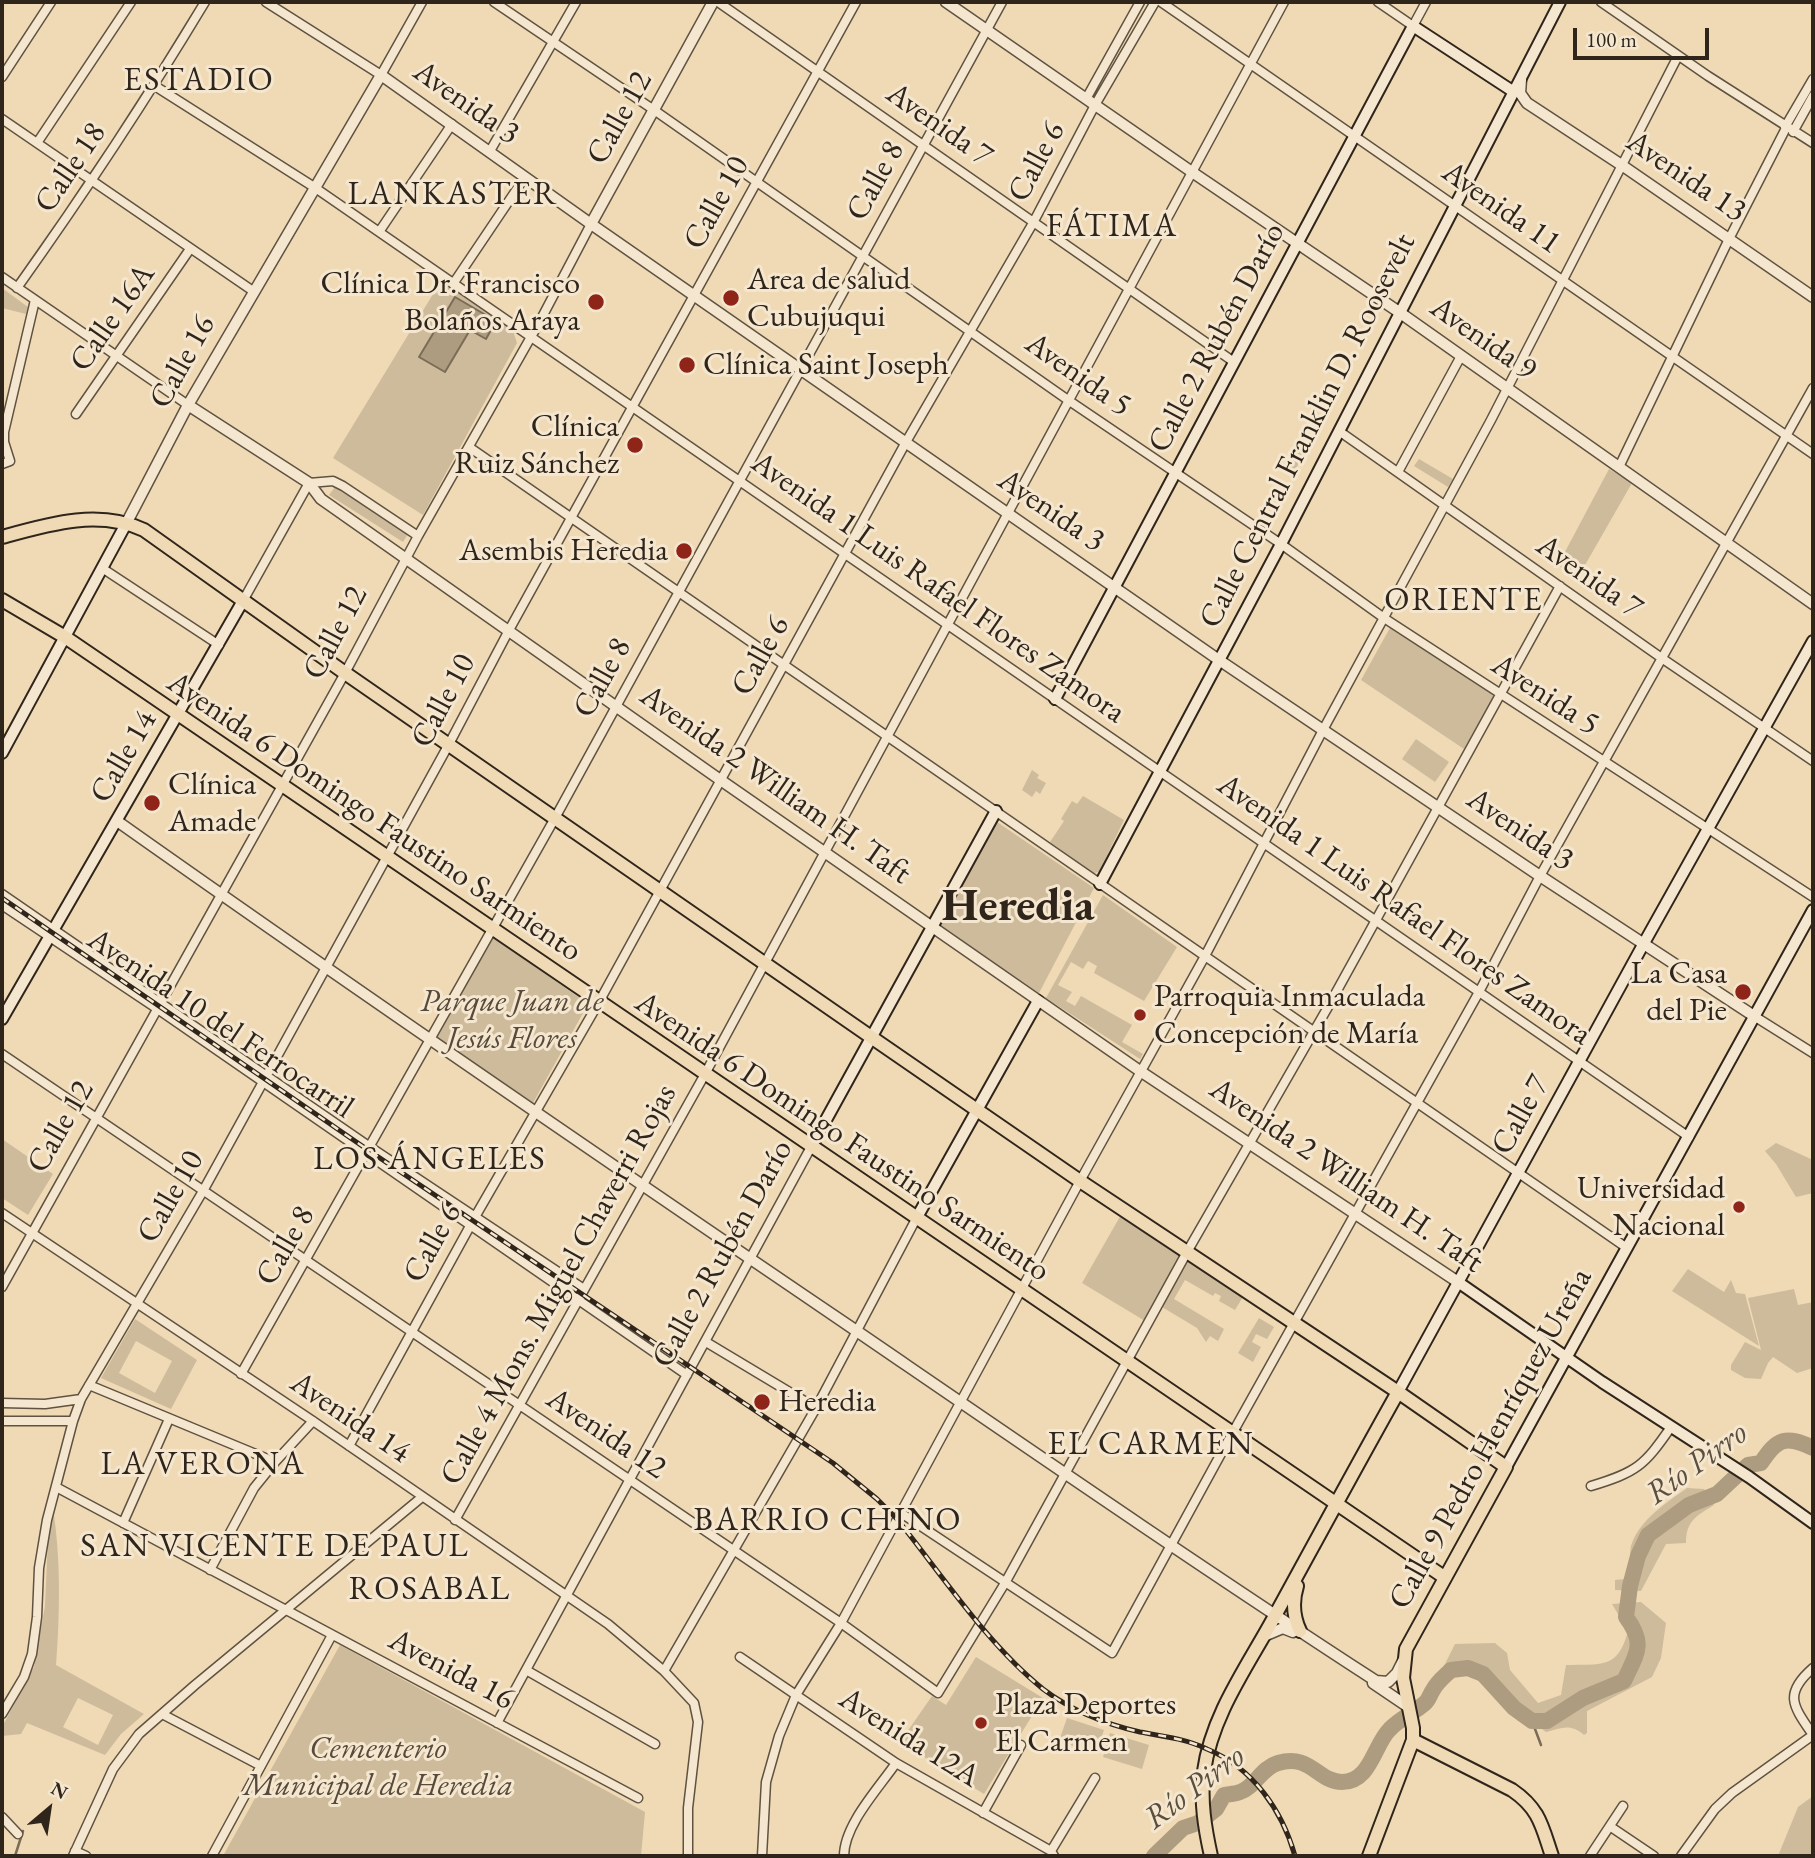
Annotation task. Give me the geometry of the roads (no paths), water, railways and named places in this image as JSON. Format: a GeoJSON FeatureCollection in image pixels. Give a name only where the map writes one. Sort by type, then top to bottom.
{"type":"FeatureCollection","features":[{"type":"Feature","properties":{"kind":"main road","name":"Calle Central Franklin D. Roosevelt"},"geometry":{"type":"LineString","coordinates":[[1100,884],[1281,544],[1560,2]]}},
{"type":"Feature","properties":{"kind":"main road"},"geometry":{"type":"LineString","coordinates":[[1413,26],[1514,92]]}},
{"type":"Feature","properties":{"kind":"main road","name":"Calle 2 Rubén Darío"},"geometry":{"type":"LineString","coordinates":[[1055,699],[1413,26]]}},
{"type":"Feature","properties":{"kind":"main road"},"geometry":{"type":"LineString","coordinates":[[2,537],[70,520],[106,519],[127,522],[144,530],[345,673],[870,1037],[1506,1466]]}},
{"type":"Feature","properties":{"kind":"main road","name":"Calle 16"},"geometry":{"type":"LineString","coordinates":[[2,753],[127,522]]}},
{"type":"Feature","properties":{"kind":"main road","name":"Calle 14"},"geometry":{"type":"LineString","coordinates":[[2,1019],[244,599]]}},
{"type":"Feature","properties":{"kind":"main road","name":"Avenida 6 Domingo Faustino Sarmiento"},"geometry":{"type":"LineString","coordinates":[[2,600],[65,637],[1444,1577]]}},
{"type":"Feature","properties":{"kind":"main road","name":"Calle 7"},"geometry":{"type":"LineString","coordinates":[[1211,1856],[1203,1804],[1204,1771],[1222,1711],[1813,641]]}},
{"type":"Feature","properties":{"kind":"main road","name":"Calle 2 Rubén Darío"},"geometry":{"type":"LineString","coordinates":[[811,1147],[996,811]]}},
{"type":"Feature","properties":{"kind":"main road","name":"Calle 9 Pedro Henríquez Ureña"},"geometry":{"type":"LineString","coordinates":[[1413,1734],[1403,1678],[1403,1661],[1409,1640],[1813,910]]}},
{"type":"Feature","properties":{"kind":"main road"},"geometry":{"type":"LineString","coordinates":[[916,1219],[1038,1000]]}},
{"type":"Feature","properties":{"kind":"main road","name":"Avenida 2 William H. Taft"},"geometry":{"type":"LineString","coordinates":[[1458,1282],[1813,1523]]}},
{"type":"Feature","properties":{"kind":"main road"},"geometry":{"type":"LineString","coordinates":[[1300,1631],[1293,1606],[1301,1568]]}},
{"type":"Feature","properties":{"kind":"main road"},"geometry":{"type":"LineString","coordinates":[[1369,1856],[1413,1734],[1525,1799],[1540,1820],[1552,1856]]}},
{"type":"Feature","properties":{"kind":"street"},"geometry":{"type":"LineString","coordinates":[[2,77],[51,2]]}},
{"type":"Feature","properties":{"kind":"street"},"geometry":{"type":"LineString","coordinates":[[37,143],[131,2]]}},
{"type":"Feature","properties":{"kind":"street","name":"Calle 18"},"geometry":{"type":"LineString","coordinates":[[17,288],[93,182],[205,2]]}},
{"type":"Feature","properties":{"kind":"street","name":"Avenida 3"},"geometry":{"type":"LineString","coordinates":[[266,2],[452,124],[591,224],[1219,660],[1540,876],[1813,1053]]}},
{"type":"Feature","properties":{"kind":"street","name":"Calle 16"},"geometry":{"type":"LineString","coordinates":[[127,522],[188,405],[421,2]]}},
{"type":"Feature","properties":{"kind":"street","name":"Avenida 5"},"geometry":{"type":"LineString","coordinates":[[495,2],[1068,400],[1281,544],[1384,618],[1813,897]]}},
{"type":"Feature","properties":{"kind":"street"},"geometry":{"type":"LineString","coordinates":[[490,151],[576,2]]}},
{"type":"Feature","properties":{"kind":"street","name":"Avenida 7"},"geometry":{"type":"LineString","coordinates":[[715,2],[1234,362]]}},
{"type":"Feature","properties":{"kind":"street","name":"Calle 12"},"geometry":{"type":"LineString","coordinates":[[2,1287],[715,2]]}},
{"type":"Feature","properties":{"kind":"street","name":"Calle 10"},"geometry":{"type":"LineString","coordinates":[[2,1714],[24,1677],[32,1654],[39,1569],[47,1520],[81,1399],[203,1191],[856,2]]}},
{"type":"Feature","properties":{"kind":"street","name":"Avenida 9"},"geometry":{"type":"LineString","coordinates":[[946,2],[1461,356],[1813,604]]}},
{"type":"Feature","properties":{"kind":"street","name":"Calle 8"},"geometry":{"type":"LineString","coordinates":[[241,1374],[555,818],[1002,2]]}},
{"type":"Feature","properties":{"kind":"street","name":"Calle 6"},"geometry":{"type":"LineString","coordinates":[[349,1446],[846,555],[906,442],[1033,223],[1140,2]]}},
{"type":"Feature","properties":{"kind":"street","name":"Calle 6"},"geometry":{"type":"LineString","coordinates":[[1090,102],[1155,2]]}},
{"type":"Feature","properties":{"kind":"street","name":"Avenida 11"},"geometry":{"type":"LineString","coordinates":[[1161,2],[1813,454]]}},
{"type":"Feature","properties":{"kind":"street","name":"Calle 4 Mons. Miguel Chaverri Rojas"},"geometry":{"type":"LineString","coordinates":[[455,1520],[705,1074],[1284,2]]}},
{"type":"Feature","properties":{"kind":"street"},"geometry":{"type":"LineString","coordinates":[[1378,2],[1413,26]]}},
{"type":"Feature","properties":{"kind":"street","name":"Calle 2 Rubén Darío"},"geometry":{"type":"LineString","coordinates":[[1413,26],[1426,2]]}},
{"type":"Feature","properties":{"kind":"street"},"geometry":{"type":"LineString","coordinates":[[1601,2],[1678,56],[1813,143]]}},
{"type":"Feature","properties":{"kind":"street"},"geometry":{"type":"LineString","coordinates":[[762,1856],[766,1783],[779,1736],[796,1695],[841,1623],[1205,956],[1564,282],[1678,56]]}},
{"type":"Feature","properties":{"kind":"street"},"geometry":{"type":"LineString","coordinates":[[1521,78],[1520,93],[1527,103]]}},
{"type":"Feature","properties":{"kind":"street"},"geometry":{"type":"LineString","coordinates":[[1619,467],[1729,239],[1813,79]]}},
{"type":"Feature","properties":{"kind":"street","name":"Avenida 1 Luis Rafael Flores Zamora"},"geometry":{"type":"LineString","coordinates":[[155,86],[314,187],[1689,1137]]}},
{"type":"Feature","properties":{"kind":"street"},"geometry":{"type":"LineString","coordinates":[[1788,129],[1813,96]]}},
{"type":"Feature","properties":{"kind":"street"},"geometry":{"type":"LineString","coordinates":[[1507,105],[1516,101],[1527,103]]}},
{"type":"Feature","properties":{"kind":"street","name":"Avenida 13"},"geometry":{"type":"LineString","coordinates":[[1527,103],[1813,297]]}},
{"type":"Feature","properties":{"kind":"street"},"geometry":{"type":"LineString","coordinates":[[2,119],[253,291]]}},
{"type":"Feature","properties":{"kind":"street"},"geometry":{"type":"LineString","coordinates":[[379,232],[452,124]]}},
{"type":"Feature","properties":{"kind":"street"},"geometry":{"type":"LineString","coordinates":[[453,284],[525,177]]}},
{"type":"Feature","properties":{"kind":"street","name":"Calle 16A"},"geometry":{"type":"LineString","coordinates":[[76,414],[190,249]]}},
{"type":"Feature","properties":{"kind":"street","name":"Avenida 2 William H. Taft"},"geometry":{"type":"LineString","coordinates":[[2,277],[188,405],[309,483],[321,499],[508,632],[1140,1071],[1458,1282]]}},
{"type":"Feature","properties":{"kind":"street"},"geometry":{"type":"LineString","coordinates":[[6,463],[4,432],[35,300]]}},
{"type":"Feature","properties":{"kind":"street"},"geometry":{"type":"LineString","coordinates":[[1398,471],[1461,356]]}},
{"type":"Feature","properties":{"kind":"street"},"geometry":{"type":"LineString","coordinates":[[901,1513],[1112,1653],[1479,992],[1540,876],[1813,388]]}},
{"type":"Feature","properties":{"kind":"street","name":"Avenida 7"},"geometry":{"type":"LineString","coordinates":[[1339,431],[1813,761]]}},
{"type":"Feature","properties":{"kind":"street"},"geometry":{"type":"LineString","coordinates":[[469,447],[1627,1248]]}},
{"type":"Feature","properties":{"kind":"street","name":"Avenida 2 William H. Taft"},"geometry":{"type":"LineString","coordinates":[[309,483],[333,481],[418,536]]}},
{"type":"Feature","properties":{"kind":"street","name":"Calle 14"},"geometry":{"type":"LineString","coordinates":[[244,599],[309,483]]}},
{"type":"Feature","properties":{"kind":"street"},"geometry":{"type":"LineString","coordinates":[[103,568],[219,645]]}},
{"type":"Feature","properties":{"kind":"street"},"geometry":{"type":"LineString","coordinates":[[1004,1583],[1187,1252],[1376,921],[1560,586]]}},
{"type":"Feature","properties":{"kind":"street"},"geometry":{"type":"LineString","coordinates":[[117,821],[751,1261],[1275,1616],[1383,1683],[1397,1673],[1403,1661]]}},
{"type":"Feature","properties":{"kind":"street","name":"Avenida 10 del Ferrocarril"},"geometry":{"type":"LineString","coordinates":[[2,894],[52,933],[473,1221],[687,1375]]}},
{"type":"Feature","properties":{"kind":"street","name":"Avenida 10 del Ferrocarril"},"geometry":{"type":"LineString","coordinates":[[2,905],[52,933]]}},
{"type":"Feature","properties":{"kind":"street","name":"Avenida 12"},"geometry":{"type":"LineString","coordinates":[[2,1054],[841,1623],[938,1693],[1004,1583]]}},
{"type":"Feature","properties":{"kind":"street","name":"Calle 2 Rubén Darío"},"geometry":{"type":"LineString","coordinates":[[497,1723],[811,1147]]}},
{"type":"Feature","properties":{"kind":"street","name":"Avenida 14"},"geometry":{"type":"LineString","coordinates":[[2,1213],[313,1421],[608,1624],[664,1671],[694,1703],[698,1722],[688,1808],[688,1856]]}},
{"type":"Feature","properties":{"kind":"street"},"geometry":{"type":"LineString","coordinates":[[664,1671],[816,1408],[916,1219]]}},
{"type":"Feature","properties":{"kind":"street","name":"Avenida 10 del Ferrocarril"},"geometry":{"type":"LineString","coordinates":[[473,1221],[584,1289]]}},
{"type":"Feature","properties":{"kind":"street"},"geometry":{"type":"LineString","coordinates":[[706,1342],[816,1408]]}},
{"type":"Feature","properties":{"kind":"street"},"geometry":{"type":"LineString","coordinates":[[89,1385],[275,1462]]}},
{"type":"Feature","properties":{"kind":"street"},"geometry":{"type":"LineString","coordinates":[[2,1403],[46,1404],[81,1399]]}},
{"type":"Feature","properties":{"kind":"street"},"geometry":{"type":"LineString","coordinates":[[122,1523],[169,1419]]}},
{"type":"Feature","properties":{"kind":"street"},"geometry":{"type":"LineString","coordinates":[[2,1421],[73,1421]]}},
{"type":"Feature","properties":{"kind":"street"},"geometry":{"type":"LineString","coordinates":[[210,1570],[254,1488],[313,1421]]}},
{"type":"Feature","properties":{"kind":"street"},"geometry":{"type":"LineString","coordinates":[[1591,1486],[1631,1472],[1646,1462],[1671,1427]]}},
{"type":"Feature","properties":{"kind":"street","name":"Avenida 16"},"geometry":{"type":"LineString","coordinates":[[56,1487],[638,1798]]}},
{"type":"Feature","properties":{"kind":"street"},"geometry":{"type":"LineString","coordinates":[[86,1856],[74,1854],[113,1769],[139,1734],[422,1497]]}},
{"type":"Feature","properties":{"kind":"street"},"geometry":{"type":"LineString","coordinates":[[1264,1636],[1289,1629],[1408,1707]]}},
{"type":"Feature","properties":{"kind":"street"},"geometry":{"type":"LineString","coordinates":[[212,1856],[332,1635]]}},
{"type":"Feature","properties":{"kind":"street","name":"Avenida 12A"},"geometry":{"type":"LineString","coordinates":[[740,1657],[896,1763],[1053,1853]]}},
{"type":"Feature","properties":{"kind":"street"},"geometry":{"type":"LineString","coordinates":[[1682,1856],[1716,1809],[1732,1793],[1813,1735],[1793,1700],[1797,1685],[1813,1668]]}},
{"type":"Feature","properties":{"kind":"street"},"geometry":{"type":"LineString","coordinates":[[526,1670],[655,1744]]}},
{"type":"Feature","properties":{"kind":"street"},"geometry":{"type":"LineString","coordinates":[[162,1714],[261,1766]]}},
{"type":"Feature","properties":{"kind":"street"},"geometry":{"type":"LineString","coordinates":[[983,1813],[1021,1745]]}},
{"type":"Feature","properties":{"kind":"street"},"geometry":{"type":"LineString","coordinates":[[845,1856],[844,1846],[852,1826],[896,1763]]}},
{"type":"Feature","properties":{"kind":"street"},"geometry":{"type":"LineString","coordinates":[[1053,1853],[1095,1778]]}},
{"type":"Feature","properties":{"kind":"street"},"geometry":{"type":"LineString","coordinates":[[1590,1856],[1623,1806]]}},
{"type":"Feature","properties":{"kind":"street"},"geometry":{"type":"LineString","coordinates":[[2,1817],[18,1833]]}},
{"type":"Feature","properties":{"kind":"street"},"geometry":{"type":"LineString","coordinates":[[1611,1827],[1654,1856]]}},
{"type":"Feature","properties":{"kind":"waterway","name":"Río Pirro"},"geometry":{"type":"LineString","coordinates":[[1154,1856],[1183,1828],[1198,1823],[1216,1809],[1224,1795],[1245,1790],[1272,1765],[1298,1762],[1334,1781],[1342,1782],[1359,1776],[1390,1729],[1426,1702],[1437,1684],[1451,1670],[1468,1668],[1483,1674],[1514,1708],[1532,1721],[1547,1721],[1583,1698],[1624,1681],[1633,1663],[1638,1642],[1626,1617],[1630,1586],[1638,1556],[1648,1535],[1689,1505],[1717,1494],[1748,1465],[1761,1463],[1777,1444],[1789,1440],[1813,1448]]}},
{"type":"Feature","properties":{"kind":"waterway"},"geometry":{"type":"LineString","coordinates":[[1532,1721],[1541,1745]]}},
{"type":"Feature","properties":{"kind":"waterway"},"geometry":{"type":"LineString","coordinates":[[15,1856],[23,1831]]}},
{"type":"Feature","properties":{"kind":"railway"},"geometry":{"type":"LineString","coordinates":[[2,898],[368,1150],[833,1463],[897,1519],[984,1631],[1043,1689],[1065,1704],[1102,1721],[1191,1743],[1223,1757],[1252,1779],[1274,1807],[1295,1856]]}},
{"type":"Feature","properties":{"kind":"place","name":"Area de salud Cubujuqui"},"geometry":{"type":"Point","coordinates":[731,298]}},
{"type":"Feature","properties":{"kind":"place","name":"Clínica Dr. Francisco Bolaños Araya"},"geometry":{"type":"Point","coordinates":[596,302]}},
{"type":"Feature","properties":{"kind":"place","name":"Clínica Saint Joseph"},"geometry":{"type":"Point","coordinates":[687,365]}},
{"type":"Feature","properties":{"kind":"place","name":"Clínica Ruiz Sánchez"},"geometry":{"type":"Point","coordinates":[635,445]}},
{"type":"Feature","properties":{"kind":"place","name":"Asembis Heredia"},"geometry":{"type":"Point","coordinates":[684,551]}},
{"type":"Feature","properties":{"kind":"place","name":"Clínica Amade"},"geometry":{"type":"Point","coordinates":[152,803]}},
{"type":"Feature","properties":{"kind":"place","name":"La Casa del Pie"},"geometry":{"type":"Point","coordinates":[1743,992]}},
{"type":"Feature","properties":{"kind":"place","name":"Parroquia Inmaculada Concepción de María"},"geometry":{"type":"Point","coordinates":[1140,1015]}},
{"type":"Feature","properties":{"kind":"place","name":"Universidad Nacional"},"geometry":{"type":"Point","coordinates":[1739,1207]}},
{"type":"Feature","properties":{"kind":"place","name":"Heredia"},"geometry":{"type":"Point","coordinates":[762,1402]}},
{"type":"Feature","properties":{"kind":"place","name":"Plaza Deportes El Carmen"},"geometry":{"type":"Point","coordinates":[981,1723]}},
{"type":"Feature","properties":{"kind":"district","name":"ESTADIO"},"geometry":{"type":"Point","coordinates":[199,81]}},
{"type":"Feature","properties":{"kind":"district","name":"LANKASTER"},"geometry":{"type":"Point","coordinates":[453,195]}},
{"type":"Feature","properties":{"kind":"district","name":"FÁTIMA"},"geometry":{"type":"Point","coordinates":[1112,227]}},
{"type":"Feature","properties":{"kind":"district","name":"ORIENTE"},"geometry":{"type":"Point","coordinates":[1464,601]}},
{"type":"Feature","properties":{"kind":"district","name":"Heredia"},"geometry":{"type":"Point","coordinates":[1018,907]}},
{"type":"Feature","properties":{"kind":"district","name":"LOS ÁNGELES"},"geometry":{"type":"Point","coordinates":[430,1160]}},
{"type":"Feature","properties":{"kind":"district","name":"EL CARMEN"},"geometry":{"type":"Point","coordinates":[1151,1445]}},
{"type":"Feature","properties":{"kind":"district","name":"LA VERONA"},"geometry":{"type":"Point","coordinates":[203,1465]}},
{"type":"Feature","properties":{"kind":"district","name":"BARRIO CHINO"},"geometry":{"type":"Point","coordinates":[828,1521]}},
{"type":"Feature","properties":{"kind":"district","name":"SAN VICENTE DE PAUL"},"geometry":{"type":"Point","coordinates":[275,1547]}},
{"type":"Feature","properties":{"kind":"district","name":"ROSABAL"},"geometry":{"type":"Point","coordinates":[430,1590]}},
{"type":"Feature","properties":{"kind":"park label","name":"Parque Juan de Jesús Flores"},"geometry":{"type":"Point","coordinates":[512,1020]}},
{"type":"Feature","properties":{"kind":"park label","name":"Cementerio Municipal de Heredia"},"geometry":{"type":"Point","coordinates":[378,1768]}}]}
